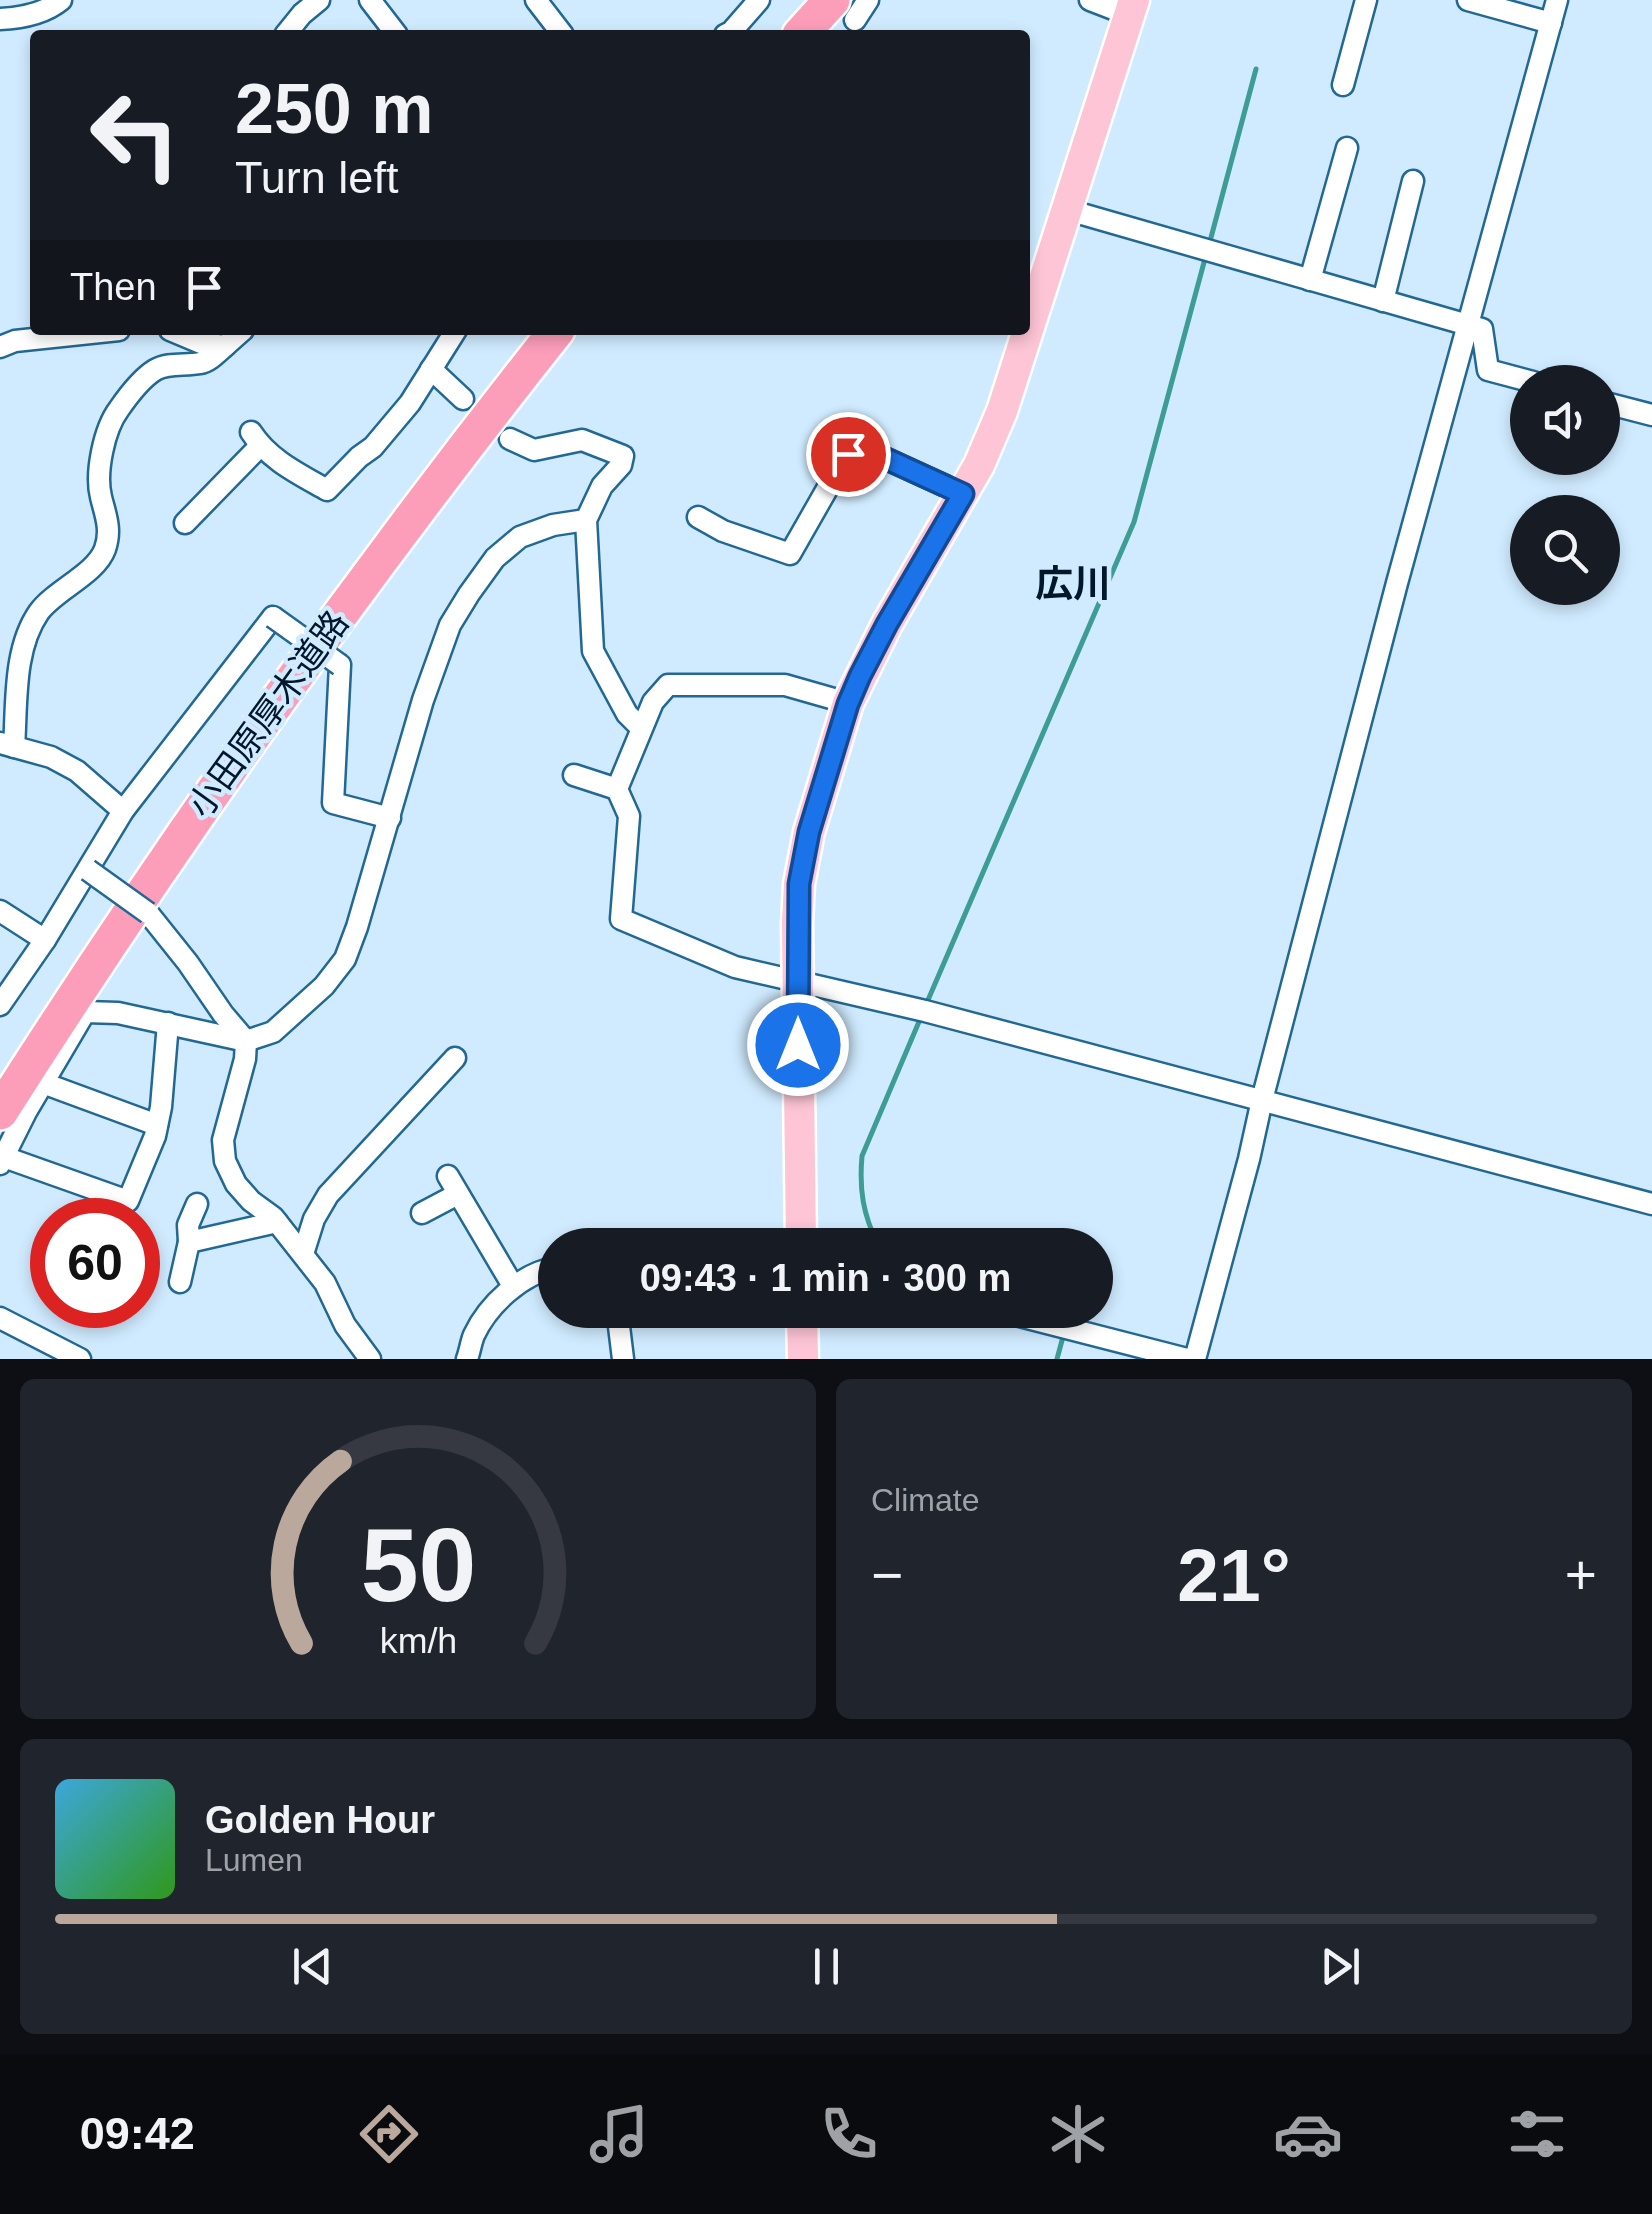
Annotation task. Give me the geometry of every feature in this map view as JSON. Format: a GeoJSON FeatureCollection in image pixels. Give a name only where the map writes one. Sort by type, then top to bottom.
{"type":"FeatureCollection","features":[{"type":"Feature","properties":{"kind":"highway"},"geometry":{"type":"LineString","coordinates":[[760,10],[806,0]]}},
{"type":"Feature","properties":{"kind":"highway"},"geometry":{"type":"LineString","coordinates":[[809,30],[843,10]]}},
{"type":"Feature","properties":{"kind":"highway","name":"小田原厚木道路"},"geometry":{"type":"LineString","coordinates":[[0,1076],[167,820],[310,618],[526,335]]}},
{"type":"Feature","properties":{"kind":"highway","name":"小田原厚木道路"},"geometry":{"type":"LineString","coordinates":[[0,1112],[184,832],[328,629],[553,335]]}},
{"type":"Feature","properties":{"kind":"main road"},"geometry":{"type":"LineString","coordinates":[[1030,325],[1132,7]]}},
{"type":"Feature","properties":{"kind":"main road"},"geometry":{"type":"LineString","coordinates":[[801,1228],[799,884],[809,832],[848,704],[887,624],[979,465],[1027,335]]}},
{"type":"Feature","properties":{"kind":"main road"},"geometry":{"type":"LineString","coordinates":[[802,1328],[803,1359]]}},
{"type":"Feature","properties":{"kind":"street"},"geometry":{"type":"LineString","coordinates":[[0,19],[49,10],[60,0]]}},
{"type":"Feature","properties":{"kind":"street"},"geometry":{"type":"LineString","coordinates":[[289,30],[319,0]]}},
{"type":"Feature","properties":{"kind":"street"},"geometry":{"type":"LineString","coordinates":[[370,0],[393,30]]}},
{"type":"Feature","properties":{"kind":"street"},"geometry":{"type":"LineString","coordinates":[[536,0],[560,30]]}},
{"type":"Feature","properties":{"kind":"street"},"geometry":{"type":"LineString","coordinates":[[843,10],[868,0]]}},
{"type":"Feature","properties":{"kind":"street"},"geometry":{"type":"LineString","coordinates":[[1090,0],[1132,7]]}},
{"type":"Feature","properties":{"kind":"street"},"geometry":{"type":"LineString","coordinates":[[1344,85],[1366,0]]}},
{"type":"Feature","properties":{"kind":"street"},"geometry":{"type":"LineString","coordinates":[[1468,0],[1551,22]]}},
{"type":"Feature","properties":{"kind":"street"},"geometry":{"type":"LineString","coordinates":[[1196,1359],[1397,583],[1557,0]]}},
{"type":"Feature","properties":{"kind":"street"},"geometry":{"type":"LineString","coordinates":[[734,30],[760,10]]}},
{"type":"Feature","properties":{"kind":"street"},"geometry":{"type":"LineString","coordinates":[[1310,280],[1347,148]]}},
{"type":"Feature","properties":{"kind":"street"},"geometry":{"type":"LineString","coordinates":[[1383,301],[1413,182]]}},
{"type":"Feature","properties":{"kind":"street"},"geometry":{"type":"LineString","coordinates":[[1068,210],[1482,330],[1488,370],[1510,376]]}},
{"type":"Feature","properties":{"kind":"street"},"geometry":{"type":"LineString","coordinates":[[0,347],[14,341],[71,335]]}},
{"type":"Feature","properties":{"kind":"street"},"geometry":{"type":"LineString","coordinates":[[182,335],[201,343],[225,346]]}},
{"type":"Feature","properties":{"kind":"street"},"geometry":{"type":"LineString","coordinates":[[124,811],[78,772],[50,757],[7,744],[21,656],[39,612],[105,550],[108,518],[98,476],[102,449],[116,412],[157,368],[204,363],[237,335]]}},
{"type":"Feature","properties":{"kind":"street"},"geometry":{"type":"LineString","coordinates":[[185,523],[256,439],[288,468],[327,490],[373,447],[410,403],[453,335]]}},
{"type":"Feature","properties":{"kind":"street"},"geometry":{"type":"LineString","coordinates":[[431,369],[463,400]]}},
{"type":"Feature","properties":{"kind":"street"},"geometry":{"type":"LineString","coordinates":[[1620,407],[1652,415]]}},
{"type":"Feature","properties":{"kind":"street"},"geometry":{"type":"LineString","coordinates":[[510,439],[534,450],[582,440],[623,456],[602,486],[586,520],[592,651],[627,714],[640,728]]}},
{"type":"Feature","properties":{"kind":"street"},"geometry":{"type":"LineString","coordinates":[[698,517],[723,531],[790,554],[848,454],[880,456],[963,494]]}},
{"type":"Feature","properties":{"kind":"street"},"geometry":{"type":"LineString","coordinates":[[168,1022],[155,1136],[128,1201],[2,1160],[85,1012],[168,1022],[246,1041],[273,1032],[324,986],[345,959],[358,927],[450,625],[494,558],[520,536],[586,520]]}},
{"type":"Feature","properties":{"kind":"street"},"geometry":{"type":"LineString","coordinates":[[0,1004],[45,940],[124,811],[273,617],[340,665],[334,802],[390,818]]}},
{"type":"Feature","properties":{"kind":"street"},"geometry":{"type":"LineString","coordinates":[[848,704],[785,685],[668,684],[640,728],[617,789],[629,816],[621,918],[735,967],[944,1016],[1652,1204]]}},
{"type":"Feature","properties":{"kind":"street"},"geometry":{"type":"LineString","coordinates":[[574,775],[617,789]]}},
{"type":"Feature","properties":{"kind":"street"},"geometry":{"type":"LineString","coordinates":[[88,870],[148,913],[246,1041],[223,1140],[225,1160],[236,1184],[276,1222],[325,1283],[345,1325],[370,1359]]}},
{"type":"Feature","properties":{"kind":"street"},"geometry":{"type":"LineString","coordinates":[[0,912],[45,940]]}},
{"type":"Feature","properties":{"kind":"street"},"geometry":{"type":"LineString","coordinates":[[302,1254],[314,1218],[328,1195],[455,1058]]}},
{"type":"Feature","properties":{"kind":"street"},"geometry":{"type":"LineString","coordinates":[[43,1082],[157,1125]]}},
{"type":"Feature","properties":{"kind":"street"},"geometry":{"type":"LineString","coordinates":[[422,1213],[453,1185],[513,1286]]}},
{"type":"Feature","properties":{"kind":"street"},"geometry":{"type":"LineString","coordinates":[[180,1282],[189,1242],[188,1225],[197,1204]]}},
{"type":"Feature","properties":{"kind":"street"},"geometry":{"type":"LineString","coordinates":[[189,1242],[276,1222]]}},
{"type":"Feature","properties":{"kind":"street"},"geometry":{"type":"LineString","coordinates":[[468,1359],[475,1333],[495,1305],[513,1286],[538,1273]]}},
{"type":"Feature","properties":{"kind":"street"},"geometry":{"type":"LineString","coordinates":[[0,1318],[80,1359]]}},
{"type":"Feature","properties":{"kind":"street"},"geometry":{"type":"LineString","coordinates":[[619,1328],[623,1359]]}},
{"type":"Feature","properties":{"kind":"street"},"geometry":{"type":"LineString","coordinates":[[1066,1328],[1187,1359]]}},
{"type":"Feature","properties":{"kind":"waterway"},"geometry":{"type":"LineString","coordinates":[[1209,245],[1256,69]]}},
{"type":"Feature","properties":{"kind":"waterway"},"geometry":{"type":"LineString","coordinates":[[925,1007],[1134,522],[1206,255]]}},
{"type":"Feature","properties":{"kind":"waterway"},"geometry":{"type":"LineString","coordinates":[[871,1228],[863,1202],[862,1156],[921,1017]]}},
{"type":"Feature","properties":{"kind":"waterway"},"geometry":{"type":"LineString","coordinates":[[1057,1359],[1064,1333]]}},
{"type":"Feature","properties":{"kind":"district","name":"広川"},"geometry":{"type":"Point","coordinates":[1073,584]}},
{"type":"Feature","properties":{"kind":"route"},"geometry":{"type":"LineString","coordinates":[[798,1045],[799,884],[809,832],[860,676],[963,494],[880,456],[848,454]]}}]}
